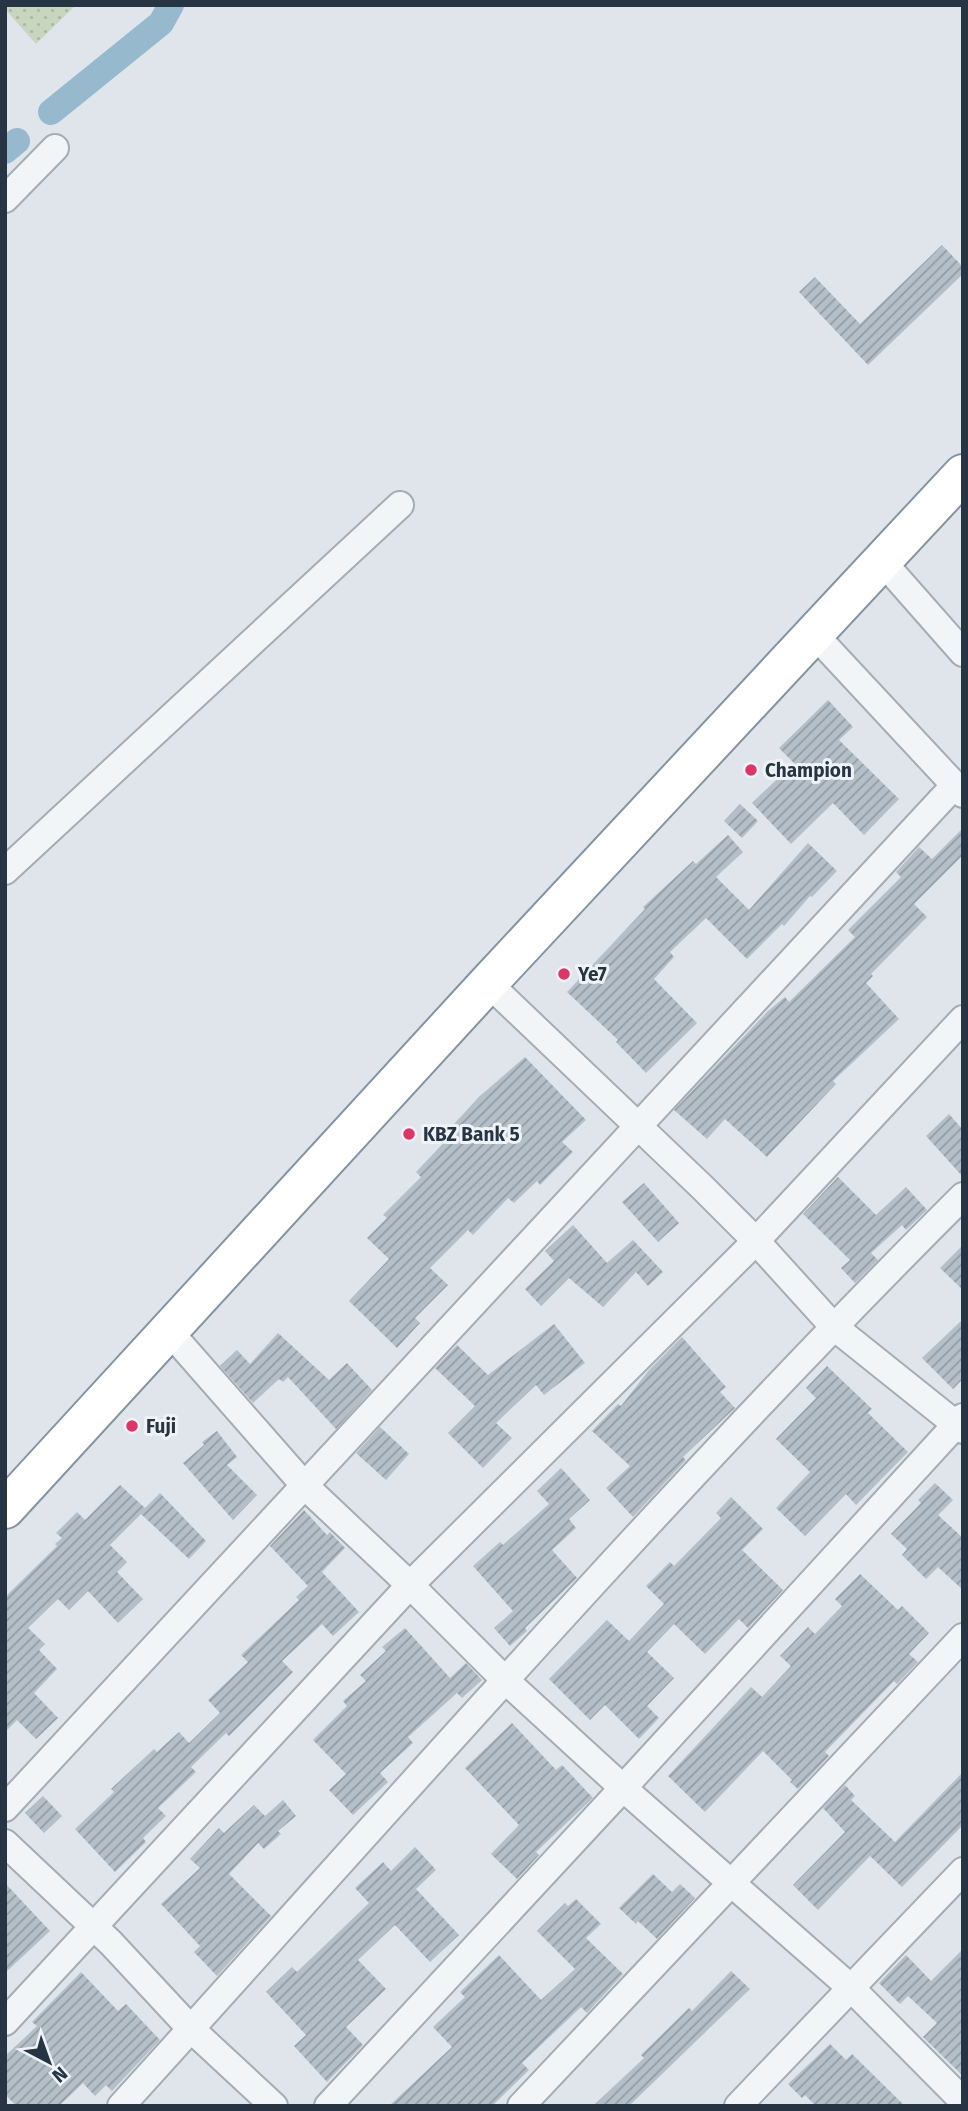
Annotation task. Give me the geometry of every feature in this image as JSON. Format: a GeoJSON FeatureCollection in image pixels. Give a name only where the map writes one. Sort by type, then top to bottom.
{"type":"FeatureCollection","features":[{"type":"Feature","properties":{"kind":"highway"},"geometry":{"type":"LineString","coordinates":[[5,1509],[488,983],[963,474]]}},
{"type":"Feature","properties":{"kind":"street"},"geometry":{"type":"LineString","coordinates":[[5,199],[55,148]]}},
{"type":"Feature","properties":{"kind":"street"},"geometry":{"type":"LineString","coordinates":[[5,871],[400,505]]}},
{"type":"Feature","properties":{"kind":"street"},"geometry":{"type":"LineString","coordinates":[[882,561],[963,653]]}},
{"type":"Feature","properties":{"kind":"street"},"geometry":{"type":"LineString","coordinates":[[5,1808],[637,1127],[958,790],[814,634]]}},
{"type":"Feature","properties":{"kind":"street"},"geometry":{"type":"LineString","coordinates":[[328,2106],[961,1423],[833,1325],[702,1187],[488,983]]}},
{"type":"Feature","properties":{"kind":"street"},"geometry":{"type":"LineString","coordinates":[[5,2022],[410,1585],[756,1241],[963,1019]]}},
{"type":"Feature","properties":{"kind":"street"},"geometry":{"type":"LineString","coordinates":[[121,2106],[504,1679],[833,1325],[963,1196]]}},
{"type":"Feature","properties":{"kind":"street"},"geometry":{"type":"LineString","coordinates":[[168,1330],[305,1486],[504,1679],[623,1788],[851,1988],[960,2100]]}},
{"type":"Feature","properties":{"kind":"street"},"geometry":{"type":"LineString","coordinates":[[522,2106],[963,1637]]}},
{"type":"Feature","properties":{"kind":"street"},"geometry":{"type":"LineString","coordinates":[[5,1843],[94,1926],[191,2029],[274,2106]]}},
{"type":"Feature","properties":{"kind":"street"},"geometry":{"type":"LineString","coordinates":[[738,2106],[963,1871]]}},
{"type":"Feature","properties":{"kind":"green space"},"geometry":{"type":"Polygon","coordinates":[[[5,5],[76,5],[36,44],[5,9],[5,5]]]}},
{"type":"Feature","properties":{"kind":"building"},"geometry":{"type":"Polygon","coordinates":[[[942,245],[963,267],[963,274],[868,365],[799,292],[815,277],[860,324],[942,245]]]}},
{"type":"Feature","properties":{"kind":"building"},"geometry":{"type":"Polygon","coordinates":[[[828,700],[853,727],[839,740],[899,799],[864,835],[833,803],[791,844],[752,803],[794,763],[779,748],[828,700]]]}},
{"type":"Feature","properties":{"kind":"building"},"geometry":{"type":"Polygon","coordinates":[[[740,804],[758,821],[742,838],[724,821],[740,804]]]}},
{"type":"Feature","properties":{"kind":"building"},"geometry":{"type":"Polygon","coordinates":[[[963,828],[963,855],[914,904],[927,917],[871,974],[873,976],[866,983],[899,1019],[833,1081],[836,1084],[767,1157],[725,1119],[707,1139],[674,1110],[768,1011],[785,997],[789,1002],[855,937],[848,930],[901,877],[896,872],[919,847],[932,859],[963,828]]]}},
{"type":"Feature","properties":{"kind":"building"},"geometry":{"type":"Polygon","coordinates":[[[728,835],[743,852],[716,877],[749,910],[808,843],[837,871],[784,926],[782,924],[747,959],[706,918],[670,952],[674,957],[654,979],[697,1023],[646,1073],[616,1042],[618,1040],[567,992],[645,909],[643,907],[693,861],[696,864],[728,835]]]}},
{"type":"Feature","properties":{"kind":"building"},"geometry":{"type":"Polygon","coordinates":[[[525,1057],[586,1120],[562,1142],[573,1152],[540,1185],[537,1181],[514,1203],[508,1198],[473,1235],[468,1230],[430,1268],[448,1285],[415,1318],[420,1323],[397,1348],[349,1301],[389,1259],[367,1238],[387,1218],[383,1215],[421,1177],[416,1172],[457,1129],[453,1125],[480,1096],[525,1057]]]}},
{"type":"Feature","properties":{"kind":"building"},"geometry":{"type":"Polygon","coordinates":[[[949,1114],[963,1130],[963,1177],[926,1136],[949,1114]]]}},
{"type":"Feature","properties":{"kind":"building"},"geometry":{"type":"Polygon","coordinates":[[[838,1177],[876,1215],[906,1187],[927,1210],[906,1230],[902,1225],[871,1253],[878,1260],[855,1283],[841,1268],[850,1260],[803,1214],[838,1177]]]}},
{"type":"Feature","properties":{"kind":"building"},"geometry":{"type":"Polygon","coordinates":[[[644,1183],[679,1223],[658,1242],[622,1202],[644,1183]]]}},
{"type":"Feature","properties":{"kind":"building"},"geometry":{"type":"Polygon","coordinates":[[[573,1225],[607,1263],[633,1240],[663,1272],[648,1286],[636,1272],[603,1307],[569,1278],[541,1306],[525,1289],[554,1261],[545,1251],[573,1225]]]}},
{"type":"Feature","properties":{"kind":"building"},"geometry":{"type":"Polygon","coordinates":[[[963,1245],[963,1290],[940,1268],[963,1245]]]}},
{"type":"Feature","properties":{"kind":"building"},"geometry":{"type":"Polygon","coordinates":[[[963,1319],[963,1379],[953,1389],[922,1358],[963,1319]]]}},
{"type":"Feature","properties":{"kind":"building"},"geometry":{"type":"Polygon","coordinates":[[[554,1324],[585,1363],[544,1395],[536,1385],[496,1423],[512,1438],[483,1468],[448,1433],[475,1406],[435,1368],[457,1345],[488,1375],[554,1324]]]}},
{"type":"Feature","properties":{"kind":"building"},"geometry":{"type":"Polygon","coordinates":[[[278,1333],[329,1380],[347,1363],[372,1390],[336,1429],[288,1377],[283,1382],[279,1379],[253,1403],[220,1366],[237,1350],[250,1364],[278,1333]]]}},
{"type":"Feature","properties":{"kind":"building"},"geometry":{"type":"Polygon","coordinates":[[[682,1337],[726,1387],[720,1392],[735,1408],[683,1457],[686,1460],[633,1517],[606,1488],[630,1466],[592,1431],[618,1404],[621,1406],[649,1370],[682,1337]]]}},
{"type":"Feature","properties":{"kind":"building"},"geometry":{"type":"Polygon","coordinates":[[[827,1366],[872,1409],[868,1413],[908,1452],[856,1505],[846,1494],[805,1536],[776,1508],[810,1472],[776,1439],[816,1398],[806,1388],[827,1366]]]}},
{"type":"Feature","properties":{"kind":"building"},"geometry":{"type":"Polygon","coordinates":[[[380,1427],[409,1454],[386,1480],[356,1453],[380,1427]]]}},
{"type":"Feature","properties":{"kind":"building"},"geometry":{"type":"Polygon","coordinates":[[[217,1431],[237,1457],[227,1465],[257,1495],[233,1520],[183,1463],[204,1445],[202,1442],[217,1431]]]}},
{"type":"Feature","properties":{"kind":"building"},"geometry":{"type":"Polygon","coordinates":[[[561,1468],[590,1500],[569,1519],[576,1528],[552,1550],[577,1578],[510,1646],[494,1628],[513,1611],[473,1566],[500,1542],[503,1545],[549,1504],[537,1491],[561,1468]]]}},
{"type":"Feature","properties":{"kind":"building"},"geometry":{"type":"Polygon","coordinates":[[[935,1483],[953,1500],[938,1515],[963,1538],[963,1590],[938,1567],[926,1579],[902,1555],[907,1549],[891,1534],[921,1503],[918,1500],[935,1483]]]}},
{"type":"Feature","properties":{"kind":"building"},"geometry":{"type":"Polygon","coordinates":[[[120,1485],[145,1508],[160,1493],[206,1541],[189,1559],[141,1514],[110,1545],[127,1562],[117,1572],[143,1599],[118,1623],[88,1591],[69,1610],[58,1599],[28,1628],[45,1644],[39,1650],[57,1669],[34,1693],[58,1718],[36,1739],[17,1720],[5,1732],[5,1597],[57,1546],[55,1544],[62,1538],[56,1533],[77,1512],[85,1520],[120,1485]]]}},
{"type":"Feature","properties":{"kind":"building"},"geometry":{"type":"Polygon","coordinates":[[[731,1497],[763,1529],[742,1550],[783,1590],[748,1628],[739,1619],[705,1654],[674,1624],[647,1652],[674,1678],[647,1706],[659,1718],[639,1739],[605,1705],[590,1720],[549,1679],[607,1620],[629,1641],[664,1604],[646,1586],[670,1562],[674,1566],[721,1518],[716,1513],[731,1497]]]}},
{"type":"Feature","properties":{"kind":"building"},"geometry":{"type":"Polygon","coordinates":[[[304,1510],[327,1535],[330,1532],[345,1548],[322,1572],[359,1612],[333,1636],[322,1624],[282,1661],[293,1672],[229,1736],[226,1733],[191,1767],[196,1772],[158,1808],[166,1816],[143,1838],[146,1842],[115,1872],[75,1829],[114,1792],[111,1789],[154,1749],[157,1752],[179,1732],[189,1743],[220,1713],[208,1700],[248,1662],[241,1655],[299,1600],[296,1597],[308,1586],[270,1546],[304,1510]]]}},
{"type":"Feature","properties":{"kind":"building"},"geometry":{"type":"Polygon","coordinates":[[[860,1574],[898,1610],[902,1606],[929,1633],[909,1654],[918,1662],[897,1684],[894,1681],[825,1752],[829,1756],[798,1789],[763,1751],[705,1812],[668,1776],[751,1687],[762,1697],[791,1666],[780,1656],[808,1627],[815,1634],[842,1606],[835,1599],[860,1574]]]}},
{"type":"Feature","properties":{"kind":"building"},"geometry":{"type":"Polygon","coordinates":[[[405,1628],[450,1678],[466,1663],[482,1680],[462,1698],[457,1693],[408,1737],[413,1743],[380,1773],[388,1782],[353,1815],[329,1790],[346,1774],[313,1740],[347,1706],[343,1701],[366,1681],[360,1675],[386,1651],[382,1647],[405,1628]]]}},
{"type":"Feature","properties":{"kind":"building"},"geometry":{"type":"Polygon","coordinates":[[[512,1723],[556,1770],[562,1765],[593,1798],[536,1852],[539,1855],[517,1879],[491,1854],[519,1825],[465,1768],[512,1723]]]}},
{"type":"Feature","properties":{"kind":"building"},"geometry":{"type":"Polygon","coordinates":[[[963,1772],[963,1825],[902,1887],[870,1856],[818,1910],[793,1885],[845,1832],[823,1808],[845,1785],[855,1796],[851,1800],[895,1842],[963,1772]]]}},
{"type":"Feature","properties":{"kind":"building"},"geometry":{"type":"Polygon","coordinates":[[[43,1796],[62,1816],[44,1833],[25,1813],[43,1796]]]}},
{"type":"Feature","properties":{"kind":"building"},"geometry":{"type":"Polygon","coordinates":[[[283,1800],[296,1816],[278,1831],[281,1834],[264,1849],[258,1843],[229,1874],[271,1916],[217,1976],[194,1952],[200,1946],[161,1904],[200,1868],[190,1859],[219,1828],[224,1833],[254,1805],[265,1816],[283,1800]]]}},
{"type":"Feature","properties":{"kind":"building"},"geometry":{"type":"Polygon","coordinates":[[[415,1847],[436,1870],[416,1889],[459,1935],[430,1962],[395,1925],[358,1960],[386,1989],[346,2027],[363,2045],[327,2082],[294,2046],[306,2035],[266,1992],[292,1967],[297,1972],[369,1903],[355,1888],[383,1862],[391,1871],[415,1847]]]}},
{"type":"Feature","properties":{"kind":"building"},"geometry":{"type":"Polygon","coordinates":[[[653,1874],[672,1892],[680,1884],[695,1898],[657,1939],[619,1908],[653,1874]]]}},
{"type":"Feature","properties":{"kind":"building"},"geometry":{"type":"Polygon","coordinates":[[[5,1883],[50,1931],[5,1973],[5,1883]]]}},
{"type":"Feature","properties":{"kind":"building"},"geometry":{"type":"Polygon","coordinates":[[[576,1899],[601,1924],[586,1938],[623,1974],[587,2013],[581,2007],[522,2063],[529,2070],[492,2106],[389,2106],[452,2047],[433,2027],[465,1997],[460,1992],[499,1955],[541,2000],[575,1969],[537,1931],[565,1903],[568,1906],[576,1899]]]}},
{"type":"Feature","properties":{"kind":"building"},"geometry":{"type":"Polygon","coordinates":[[[963,1949],[963,2076],[923,2037],[937,2023],[908,1996],[900,2004],[879,1983],[906,1955],[931,1981],[963,1949]]]}},
{"type":"Feature","properties":{"kind":"building"},"geometry":{"type":"Polygon","coordinates":[[[731,1971],[750,1989],[629,2106],[593,2106],[644,2058],[641,2055],[689,2008],[692,2011],[731,1971]]]}},
{"type":"Feature","properties":{"kind":"building"},"geometry":{"type":"Polygon","coordinates":[[[81,1972],[118,2011],[126,2004],[160,2040],[112,2091],[106,2085],[95,2096],[83,2083],[59,2106],[16,2106],[5,2094],[5,2056],[37,2026],[32,2022],[81,1972]]]}},
{"type":"Feature","properties":{"kind":"building"},"geometry":{"type":"Polygon","coordinates":[[[830,2044],[846,2060],[852,2054],[905,2106],[816,2106],[805,2095],[802,2098],[788,2084],[830,2044]]]}},
{"type":"Feature","properties":{"kind":"waterway"},"geometry":{"type":"LineString","coordinates":[[51,112],[161,23],[171,5]]}},
{"type":"Feature","properties":{"kind":"waterway"},"geometry":{"type":"LineString","coordinates":[[5,151],[17,141]]}},
{"type":"Feature","properties":{"kind":"place","name":"Champion"},"geometry":{"type":"Point","coordinates":[751,770]}},
{"type":"Feature","properties":{"kind":"place","name":"Ye7"},"geometry":{"type":"Point","coordinates":[564,974]}},
{"type":"Feature","properties":{"kind":"place","name":"KBZ Bank 5"},"geometry":{"type":"Point","coordinates":[409,1134]}},
{"type":"Feature","properties":{"kind":"place","name":"Fuji"},"geometry":{"type":"Point","coordinates":[132,1426]}}]}
